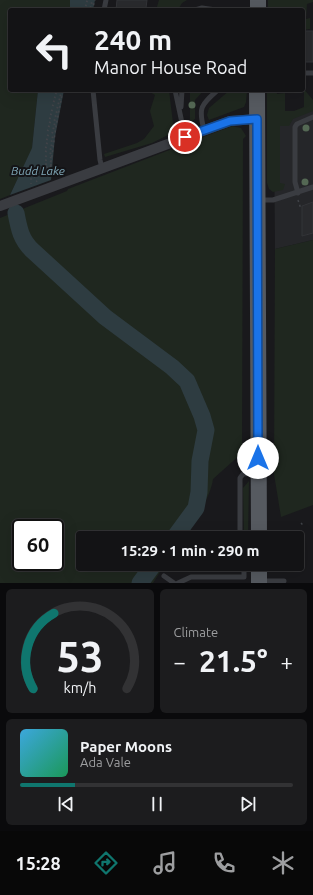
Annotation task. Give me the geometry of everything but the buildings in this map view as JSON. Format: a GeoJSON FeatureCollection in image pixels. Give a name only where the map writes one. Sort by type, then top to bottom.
{"type":"FeatureCollection","features":[{"type":"Feature","properties":{"kind":"main road"},"geometry":{"type":"LineString","coordinates":[[257,92],[259,531]]}},
{"type":"Feature","properties":{"kind":"main road"},"geometry":{"type":"LineString","coordinates":[[258,571],[259,582]]}},
{"type":"Feature","properties":{"kind":"street"},"geometry":{"type":"LineString","coordinates":[[0,206],[235,119],[257,119]]}},
{"type":"Feature","properties":{"kind":"lane"},"geometry":{"type":"LineString","coordinates":[[93,92],[102,168]]}},
{"type":"Feature","properties":{"kind":"lane"},"geometry":{"type":"LineString","coordinates":[[176,92],[181,112],[185,137]]}},
{"type":"Feature","properties":{"kind":"lane"},"geometry":{"type":"LineString","coordinates":[[181,112],[182,92]]}},
{"type":"Feature","properties":{"kind":"lane"},"geometry":{"type":"LineString","coordinates":[[204,130],[201,109],[203,103],[216,92]]}},
{"type":"Feature","properties":{"kind":"lane"},"geometry":{"type":"LineString","coordinates":[[298,193],[295,182],[295,127],[297,124],[313,118]]}},
{"type":"Feature","properties":{"kind":"lane"},"geometry":{"type":"LineString","coordinates":[[258,200],[273,200],[313,187]]}},
{"type":"Feature","properties":{"kind":"lane"},"geometry":{"type":"LineString","coordinates":[[240,531],[240,478],[244,474],[258,473]]}},
{"type":"Feature","properties":{"kind":"lane"},"geometry":{"type":"LineString","coordinates":[[178,583],[191,577],[244,577],[244,571]]}},
{"type":"Feature","properties":{"kind":"lane"},"geometry":{"type":"LineString","coordinates":[[164,576],[174,583]]}},
{"type":"Feature","properties":{"kind":"lane"},"geometry":{"type":"LineString","coordinates":[[259,582],[284,581]]}},
{"type":"Feature","properties":{"kind":"path"},"geometry":{"type":"LineString","coordinates":[[93,8],[95,0]]}},
{"type":"Feature","properties":{"kind":"path"},"geometry":{"type":"LineString","coordinates":[[86,1],[94,4]]}},
{"type":"Feature","properties":{"kind":"path"},"geometry":{"type":"LineString","coordinates":[[85,5],[91,8]]}},
{"type":"Feature","properties":{"kind":"path"},"geometry":{"type":"LineString","coordinates":[[51,176],[55,129],[63,92]]}},
{"type":"Feature","properties":{"kind":"path"},"geometry":{"type":"LineString","coordinates":[[55,93],[62,96]]}},
{"type":"Feature","properties":{"kind":"path"},"geometry":{"type":"LineString","coordinates":[[54,97],[61,100]]}},
{"type":"Feature","properties":{"kind":"path"},"geometry":{"type":"LineString","coordinates":[[53,101],[60,104]]}},
{"type":"Feature","properties":{"kind":"path"},"geometry":{"type":"LineString","coordinates":[[52,105],[60,108]]}},
{"type":"Feature","properties":{"kind":"path"},"geometry":{"type":"LineString","coordinates":[[51,110],[59,113]]}},
{"type":"Feature","properties":{"kind":"path"},"geometry":{"type":"LineString","coordinates":[[50,114],[58,117]]}},
{"type":"Feature","properties":{"kind":"path"},"geometry":{"type":"LineString","coordinates":[[49,118],[57,121]]}},
{"type":"Feature","properties":{"kind":"path"},"geometry":{"type":"LineString","coordinates":[[49,122],[56,125]]}},
{"type":"Feature","properties":{"kind":"path"},"geometry":{"type":"LineString","coordinates":[[48,126],[55,129]]}},
{"type":"Feature","properties":{"kind":"path"},"geometry":{"type":"LineString","coordinates":[[47,130],[55,134]]}},
{"type":"Feature","properties":{"kind":"path"},"geometry":{"type":"LineString","coordinates":[[47,135],[54,138]]}},
{"type":"Feature","properties":{"kind":"path"},"geometry":{"type":"LineString","coordinates":[[46,139],[54,142]]}},
{"type":"Feature","properties":{"kind":"path"},"geometry":{"type":"LineString","coordinates":[[46,143],[53,146]]}},
{"type":"Feature","properties":{"kind":"path"},"geometry":{"type":"LineString","coordinates":[[45,147],[53,150]]}},
{"type":"Feature","properties":{"kind":"path"},"geometry":{"type":"LineString","coordinates":[[45,152],[52,154]]}},
{"type":"Feature","properties":{"kind":"path"},"geometry":{"type":"LineString","coordinates":[[45,156],[52,158]]}},
{"type":"Feature","properties":{"kind":"path"},"geometry":{"type":"LineString","coordinates":[[45,160],[52,162]]}},
{"type":"Feature","properties":{"kind":"path"},"geometry":{"type":"LineString","coordinates":[[45,164],[52,166]]}},
{"type":"Feature","properties":{"kind":"path"},"geometry":{"type":"LineString","coordinates":[[46,167],[52,166]]}},
{"type":"Feature","properties":{"kind":"path"},"geometry":{"type":"LineString","coordinates":[[46,170],[51,172]]}},
{"type":"Feature","properties":{"kind":"path"},"geometry":{"type":"LineString","coordinates":[[45,174],[51,176]]}},
{"type":"Feature","properties":{"kind":"path"},"geometry":{"type":"LineString","coordinates":[[34,176],[37,182]]}},
{"type":"Feature","properties":{"kind":"path"},"geometry":{"type":"LineString","coordinates":[[31,178],[30,184],[43,180]]}},
{"type":"Feature","properties":{"kind":"shaded area"},"geometry":{"type":"Polygon","coordinates":[[[0,0],[70,0],[70,8],[8,8],[8,92],[38,92],[32,149],[10,195],[0,199],[0,0]]]}},
{"type":"Feature","properties":{"kind":"shaded area"},"geometry":{"type":"Polygon","coordinates":[[[159,0],[187,0],[182,3],[179,8],[157,8],[159,0]]]}},
{"type":"Feature","properties":{"kind":"shaded area"},"geometry":{"type":"Polygon","coordinates":[[[268,0],[313,0],[313,2],[307,4],[306,19],[310,18],[310,29],[305,30],[305,8],[268,8],[268,0]]]}},
{"type":"Feature","properties":{"kind":"shaded area"},"geometry":{"type":"Polygon","coordinates":[[[305,90],[313,100],[313,111],[293,119],[289,126],[280,126],[280,183],[285,184],[283,190],[273,192],[269,189],[267,183],[267,92],[276,92],[277,94],[285,93],[285,111],[294,111],[304,107],[305,90]]]}},
{"type":"Feature","properties":{"kind":"shaded area"},"geometry":{"type":"Polygon","coordinates":[[[150,92],[169,92],[174,132],[152,143],[105,157],[104,154],[137,143],[144,139],[154,126],[150,111],[155,95],[150,92]]]}},
{"type":"Feature","properties":{"kind":"shaded area"},"geometry":{"type":"Polygon","coordinates":[[[190,92],[202,92],[195,100],[195,119],[192,121],[190,120],[190,92]]]}},
{"type":"Feature","properties":{"kind":"shaded area"},"geometry":{"type":"Polygon","coordinates":[[[228,92],[247,92],[244,107],[209,120],[207,115],[209,108],[228,92]]]}},
{"type":"Feature","properties":{"kind":"shaded area"},"geometry":{"type":"Polygon","coordinates":[[[313,107],[313,240],[275,249],[274,123],[313,107]]]}},
{"type":"Feature","properties":{"kind":"shaded area"},"geometry":{"type":"Polygon","coordinates":[[[232,126],[241,128],[246,136],[243,139],[242,453],[213,479],[209,495],[187,531],[76,531],[76,571],[161,571],[153,583],[0,583],[0,218],[67,191],[68,189],[232,126]]]}},
{"type":"Feature","properties":{"kind":"shaded area"},"geometry":{"type":"Polygon","coordinates":[[[313,240],[313,505],[281,517],[274,474],[275,249],[313,240]]]}},
{"type":"Feature","properties":{"kind":"shaded area"},"geometry":{"type":"Polygon","coordinates":[[[249,481],[248,531],[244,531],[243,488],[249,481]]]}},
{"type":"Feature","properties":{"kind":"water"},"geometry":{"type":"Polygon","coordinates":[[[70,0],[95,0],[93,8],[70,8],[70,0]]]}},
{"type":"Feature","properties":{"kind":"water","name":"Budd Lake"},"geometry":{"type":"Polygon","coordinates":[[[38,92],[64,92],[55,137],[51,180],[10,195],[32,148],[38,92]]]}},
{"type":"Feature","properties":{"kind":"waterway"},"geometry":{"type":"LineString","coordinates":[[16,213],[21,234],[33,251],[105,317],[172,367],[187,381],[202,416],[206,430],[200,461],[199,492],[196,508],[179,531]]}},
{"type":"Feature","properties":{"kind":"waterway"},"geometry":{"type":"LineString","coordinates":[[140,583],[149,571]]}},
{"type":"Feature","properties":{"kind":"route"},"geometry":{"type":"LineString","coordinates":[[185,137],[235,119],[257,119],[258,458]]}}]}
